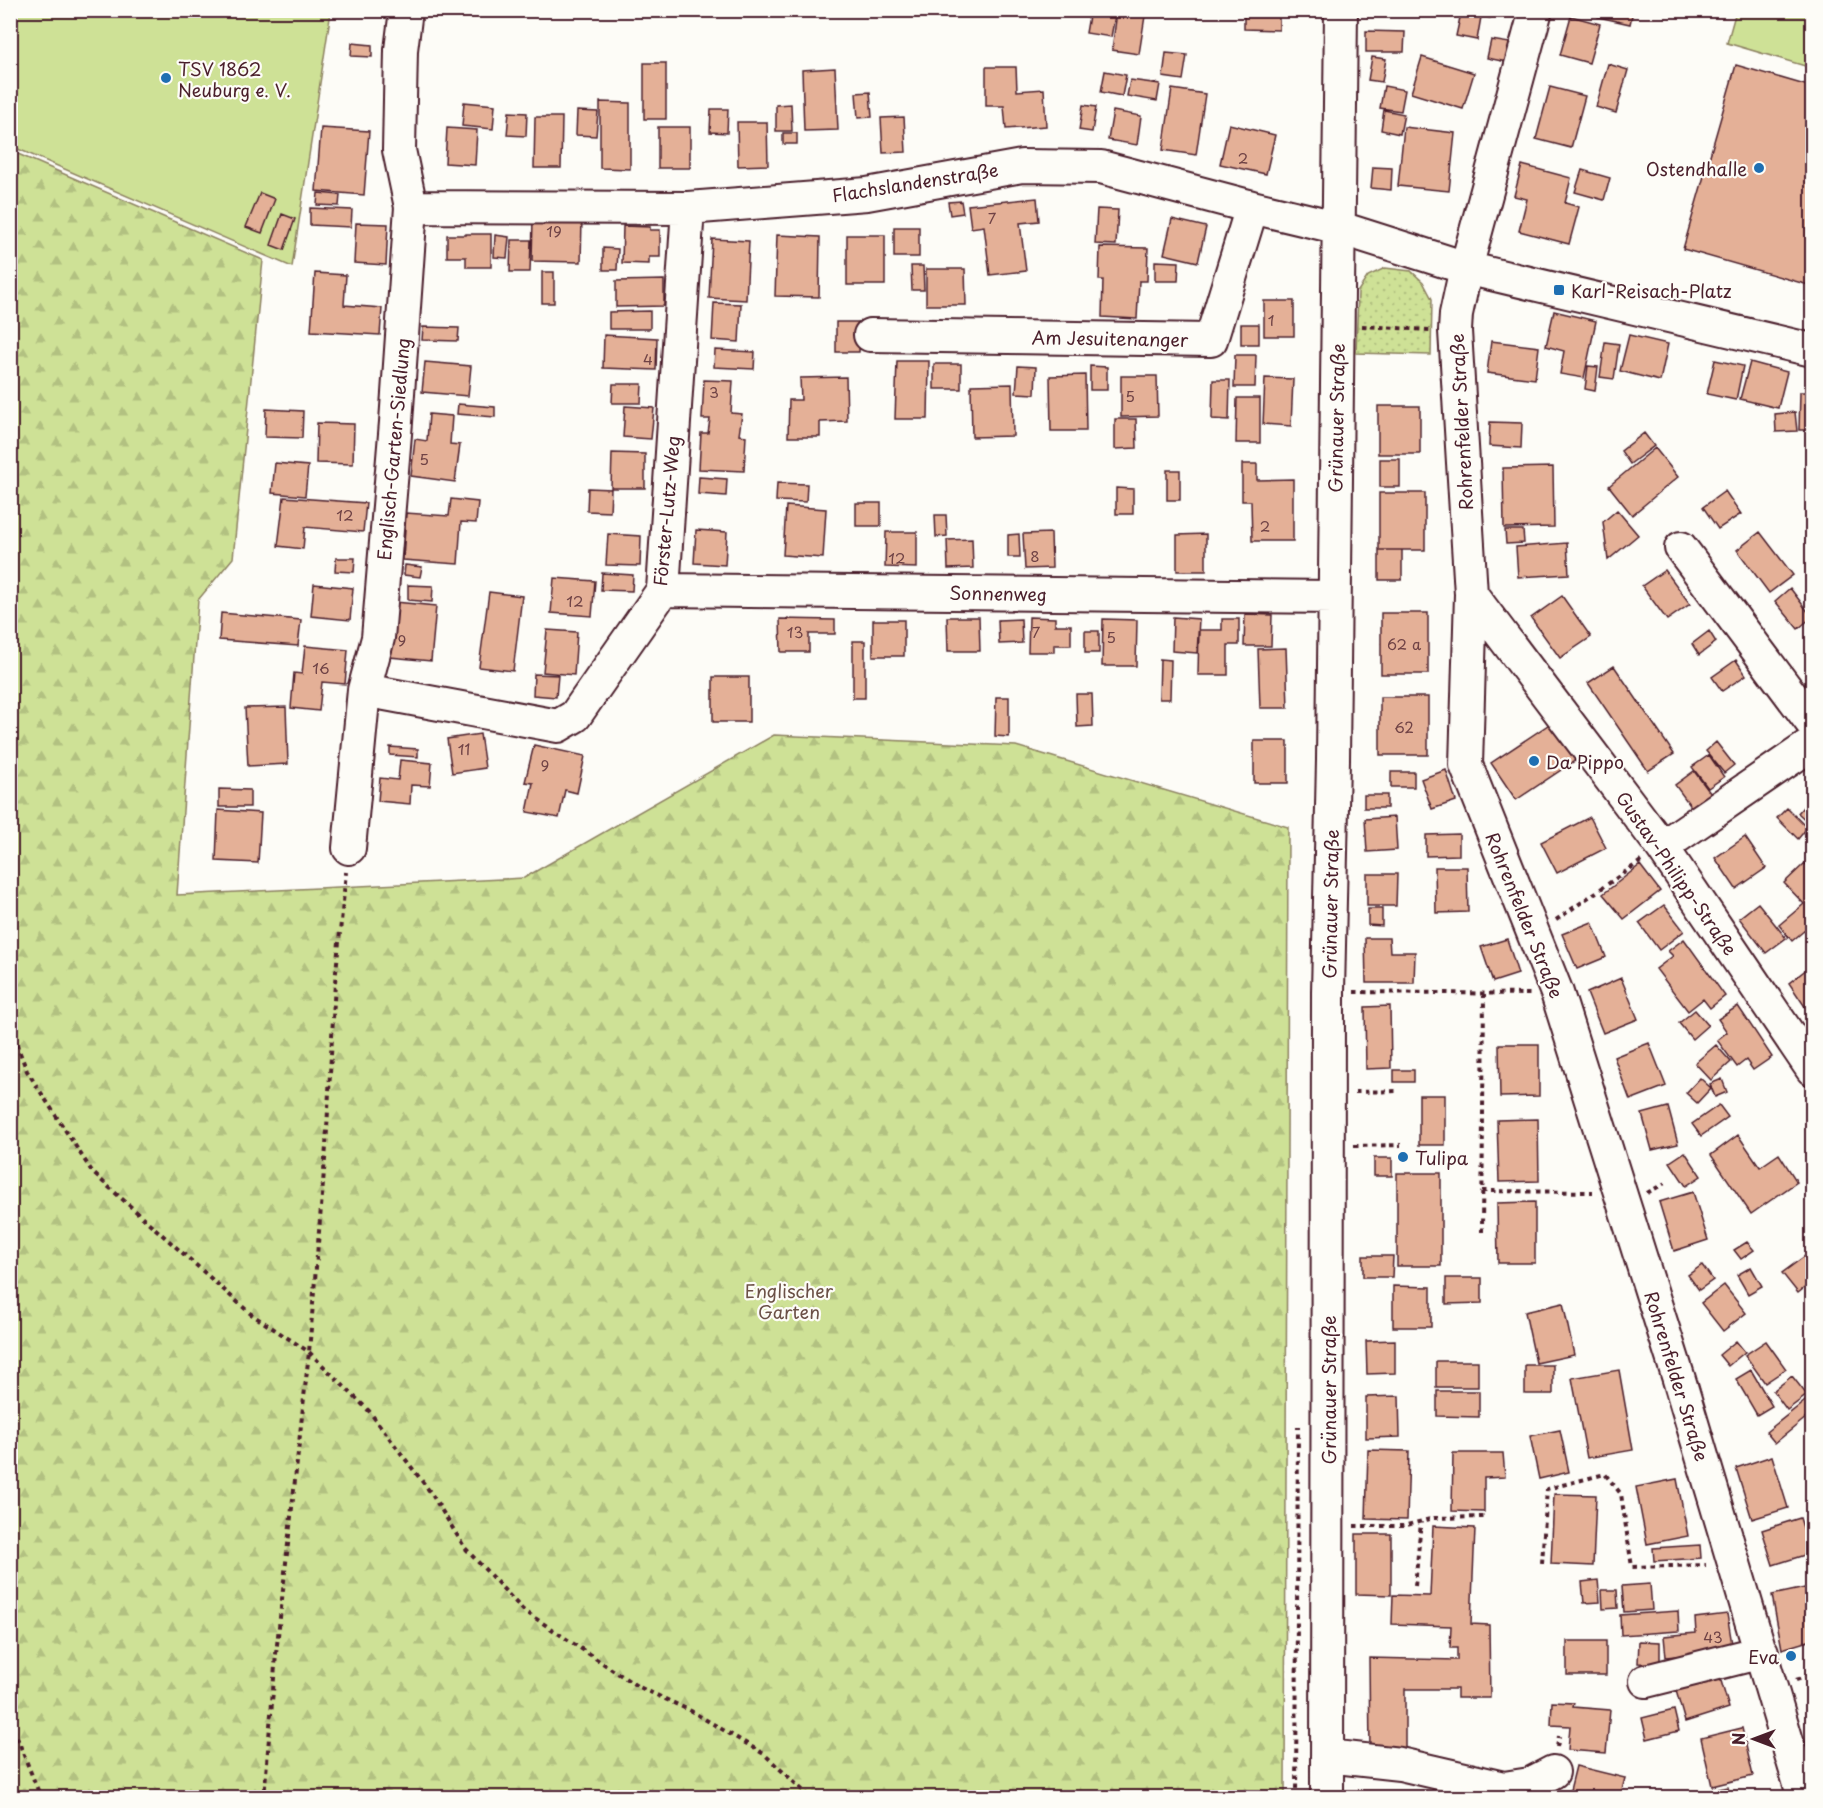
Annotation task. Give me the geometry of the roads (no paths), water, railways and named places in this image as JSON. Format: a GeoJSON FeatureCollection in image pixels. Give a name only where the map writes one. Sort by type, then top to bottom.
{"type":"FeatureCollection","features":[{"type":"Feature","properties":{"kind":"street","name":"Englisch-Garten-Siedlung"},"geometry":{"type":"LineString","coordinates":[[349,848],[364,690],[378,638],[411,207],[399,150],[401,50],[406,10]]}},
{"type":"Feature","properties":{"kind":"street","name":"Grünauer Straße"},"geometry":{"type":"LineString","coordinates":[[1328,1797],[1328,992],[1340,228],[1341,10]]}},
{"type":"Feature","properties":{"kind":"street","name":"Rohrenfelder Straße"},"geometry":{"type":"LineString","coordinates":[[1536,10],[1466,268],[1456,314],[1455,331],[1471,594],[1466,765],[1557,993],[1762,1652],[1804,1797]]}},
{"type":"Feature","properties":{"kind":"street","name":"Flachslandenstraße"},"geometry":{"type":"LineString","coordinates":[[411,207],[688,208],[867,194],[1022,166],[1101,167],[1340,228]]}},
{"type":"Feature","properties":{"kind":"street","name":"Am Jesuitenanger"},"geometry":{"type":"LineString","coordinates":[[870,335],[1211,339],[1252,207]]}},
{"type":"Feature","properties":{"kind":"street","name":"Förster-Lutz-Weg"},"geometry":{"type":"LineString","coordinates":[[364,690],[558,726],[575,716],[663,590],[688,208]]}},
{"type":"Feature","properties":{"kind":"street"},"geometry":{"type":"LineString","coordinates":[[1340,228],[1466,268],[1812,350]]}},
{"type":"Feature","properties":{"kind":"street"},"geometry":{"type":"LineString","coordinates":[[1681,548],[1812,723]]}},
{"type":"Feature","properties":{"kind":"street","name":"Sonnenweg"},"geometry":{"type":"LineString","coordinates":[[663,590],[1334,597]]}},
{"type":"Feature","properties":{"kind":"street","name":"Gustav-Philipp-Straße"},"geometry":{"type":"LineString","coordinates":[[1471,594],[1662,847],[1812,1069]]}},
{"type":"Feature","properties":{"kind":"street"},"geometry":{"type":"LineString","coordinates":[[1662,847],[1812,744]]}},
{"type":"Feature","properties":{"kind":"street"},"geometry":{"type":"LineString","coordinates":[[1646,1681],[1762,1652]]}},
{"type":"Feature","properties":{"kind":"street"},"geometry":{"type":"LineString","coordinates":[[1328,1756],[1400,1764],[1504,1788],[1530,1784],[1553,1772]]}},
{"type":"Feature","properties":{"kind":"place","name":"TSV 1862 Neuburg e. V."},"geometry":{"type":"Point","coordinates":[166,78]}},
{"type":"Feature","properties":{"kind":"place","name":"Ostendhalle"},"geometry":{"type":"Point","coordinates":[1759,168]}},
{"type":"Feature","properties":{"kind":"place","name":"Karl-Reisach-Platz"},"geometry":{"type":"Point","coordinates":[1559,290]}},
{"type":"Feature","properties":{"kind":"place","name":"Da Pippo"},"geometry":{"type":"Point","coordinates":[1534,761]}},
{"type":"Feature","properties":{"kind":"place","name":"Tulipa"},"geometry":{"type":"Point","coordinates":[1403,1157]}},
{"type":"Feature","properties":{"kind":"place","name":"Eva"},"geometry":{"type":"Point","coordinates":[1791,1656]}},
{"type":"Feature","properties":{"kind":"park label","name":"Englischer Garten"},"geometry":{"type":"Point","coordinates":[789,1300]}}]}
